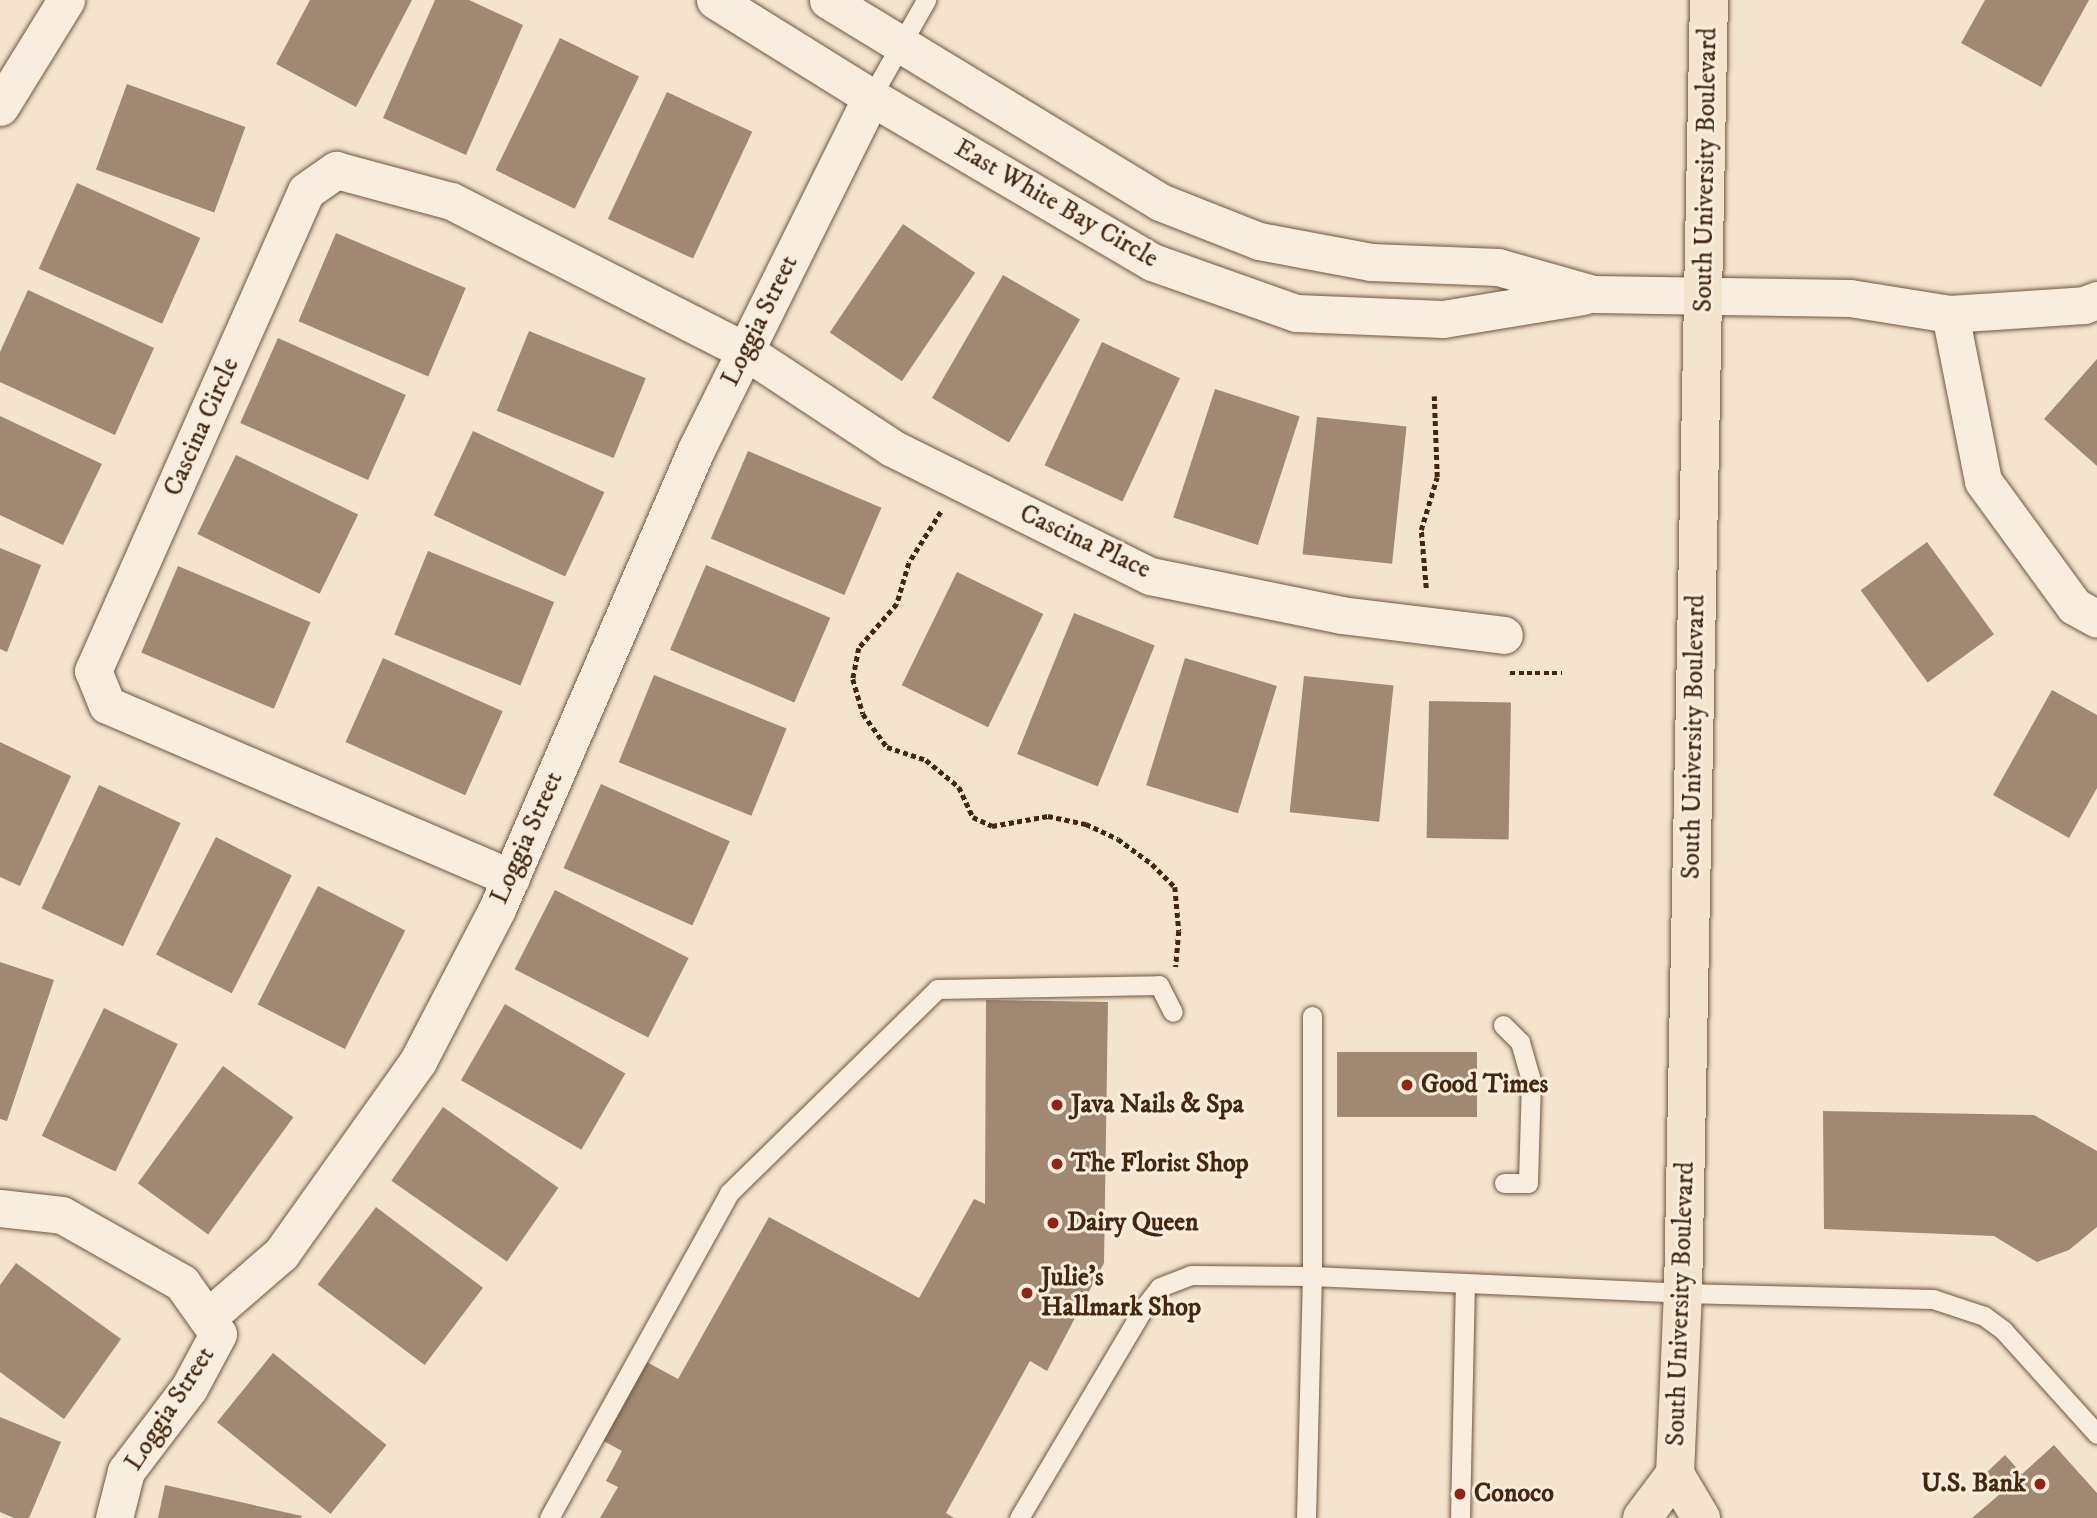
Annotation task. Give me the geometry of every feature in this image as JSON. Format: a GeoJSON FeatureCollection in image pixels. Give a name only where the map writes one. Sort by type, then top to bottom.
{"type":"FeatureCollection","features":[{"type":"Feature","properties":{"kind":"main road","name":"South University Boulevard"},"geometry":{"type":"LineString","coordinates":[[1701,1518],[1675,1474],[1683,1293],[1709,0]]}},
{"type":"Feature","properties":{"kind":"main road","name":"South University Boulevard"},"geometry":{"type":"LineString","coordinates":[[1642,1518],[1675,1474]]}},
{"type":"Feature","properties":{"kind":"street"},"geometry":{"type":"LineString","coordinates":[[3,96],[66,0]]}},
{"type":"Feature","properties":{"kind":"street","name":"East White Bay Circle"},"geometry":{"type":"LineString","coordinates":[[715,0],[871,97],[1152,262],[1296,313],[1443,319],[1593,295]]}},
{"type":"Feature","properties":{"kind":"street"},"geometry":{"type":"LineString","coordinates":[[828,0],[1160,202],[1259,241],[1371,262],[1498,267],[1593,295],[1850,298],[1950,314],[2084,305],[2097,300]]}},
{"type":"Feature","properties":{"kind":"street","name":"Loggia Street"},"geometry":{"type":"LineString","coordinates":[[114,1518],[126,1471],[188,1388],[218,1334],[206,1318],[281,1254],[418,1061],[511,878],[696,450],[871,97]]}},
{"type":"Feature","properties":{"kind":"street","name":"Cascina Circle"},"geometry":{"type":"LineString","coordinates":[[511,878],[107,705],[93,671],[306,191],[336,170],[452,201],[745,351]]}},
{"type":"Feature","properties":{"kind":"street"},"geometry":{"type":"LineString","coordinates":[[1950,314],[1983,481],[2074,606],[2097,619]]}},
{"type":"Feature","properties":{"kind":"street","name":"Cascina Place"},"geometry":{"type":"LineString","coordinates":[[745,351],[892,448],[1150,576],[1341,615],[1504,635]]}},
{"type":"Feature","properties":{"kind":"street"},"geometry":{"type":"LineString","coordinates":[[0,1208],[62,1215],[181,1283],[206,1318]]}},
{"type":"Feature","properties":{"kind":"lane"},"geometry":{"type":"LineString","coordinates":[[871,97],[926,0]]}},
{"type":"Feature","properties":{"kind":"lane"},"geometry":{"type":"LineString","coordinates":[[549,1518],[729,1193],[937,989],[1159,985],[1173,1012]]}},
{"type":"Feature","properties":{"kind":"lane"},"geometry":{"type":"LineString","coordinates":[[1306,1518],[1311,1276],[1312,1016]]}},
{"type":"Feature","properties":{"kind":"lane"},"geometry":{"type":"LineString","coordinates":[[1503,1025],[1520,1042],[1531,1080],[1528,1183],[1504,1183]]}},
{"type":"Feature","properties":{"kind":"lane"},"geometry":{"type":"LineString","coordinates":[[1019,1518],[1124,1341],[1160,1287],[1191,1275],[1311,1276],[1683,1293],[1933,1299],[1984,1316],[2003,1330],[2097,1434]]}},
{"type":"Feature","properties":{"kind":"lane"},"geometry":{"type":"LineString","coordinates":[[1460,1518],[1465,1283]]}},
{"type":"Feature","properties":{"kind":"path"},"geometry":{"type":"LineString","coordinates":[[1423,625],[1427,574],[1421,548],[1421,530],[1437,477],[1434,396]]}},
{"type":"Feature","properties":{"kind":"path"},"geometry":{"type":"LineString","coordinates":[[963,483],[925,533],[909,562],[897,604],[859,648],[853,679],[863,714],[887,747],[926,760],[959,787],[973,817],[992,826],[1048,816],[1086,824],[1118,839],[1152,864],[1175,887],[1179,931],[1177,965],[1159,985]]}},
{"type":"Feature","properties":{"kind":"building"},"geometry":{"type":"Polygon","coordinates":[[[310,0],[412,0],[356,107],[276,64],[310,0]]]}},
{"type":"Feature","properties":{"kind":"building"},"geometry":{"type":"Polygon","coordinates":[[[435,0],[469,0],[523,25],[466,155],[383,118],[435,0]]]}},
{"type":"Feature","properties":{"kind":"building"},"geometry":{"type":"Polygon","coordinates":[[[1985,0],[2089,0],[2041,87],[1961,43],[1985,0]]]}},
{"type":"Feature","properties":{"kind":"building"},"geometry":{"type":"Polygon","coordinates":[[[560,38],[639,77],[575,209],[496,170],[560,38]]]}},
{"type":"Feature","properties":{"kind":"building"},"geometry":{"type":"Polygon","coordinates":[[[127,84],[245,127],[214,213],[96,170],[127,84]]]}},
{"type":"Feature","properties":{"kind":"building"},"geometry":{"type":"Polygon","coordinates":[[[667,92],[752,132],[693,259],[608,219],[667,92]]]}},
{"type":"Feature","properties":{"kind":"building"},"geometry":{"type":"Polygon","coordinates":[[[77,183],[200,238],[162,324],[39,269],[77,183]]]}},
{"type":"Feature","properties":{"kind":"building"},"geometry":{"type":"Polygon","coordinates":[[[903,224],[975,273],[902,381],[830,333],[903,224]]]}},
{"type":"Feature","properties":{"kind":"building"},"geometry":{"type":"Polygon","coordinates":[[[336,233],[466,288],[428,376],[298,321],[336,233]]]}},
{"type":"Feature","properties":{"kind":"building"},"geometry":{"type":"Polygon","coordinates":[[[1003,275],[1080,319],[1009,442],[932,398],[1003,275]]]}},
{"type":"Feature","properties":{"kind":"building"},"geometry":{"type":"Polygon","coordinates":[[[28,290],[154,348],[115,435],[0,382],[0,352],[28,290]]]}},
{"type":"Feature","properties":{"kind":"building"},"geometry":{"type":"Polygon","coordinates":[[[529,331],[646,378],[614,458],[497,411],[529,331]]]}},
{"type":"Feature","properties":{"kind":"building"},"geometry":{"type":"Polygon","coordinates":[[[278,338],[406,395],[368,480],[240,423],[278,338]]]}},
{"type":"Feature","properties":{"kind":"building"},"geometry":{"type":"Polygon","coordinates":[[[1102,342],[1180,378],[1122,502],[1045,465],[1102,342]]]}},
{"type":"Feature","properties":{"kind":"building"},"geometry":{"type":"Polygon","coordinates":[[[2097,359],[2097,466],[2044,419],[2097,359]]]}},
{"type":"Feature","properties":{"kind":"building"},"geometry":{"type":"Polygon","coordinates":[[[1215,389],[1300,417],[1258,545],[1173,517],[1215,389]]]}},
{"type":"Feature","properties":{"kind":"building"},"geometry":{"type":"Polygon","coordinates":[[[0,416],[102,464],[63,545],[0,515],[0,416]]]}},
{"type":"Feature","properties":{"kind":"building"},"geometry":{"type":"Polygon","coordinates":[[[1317,417],[1407,426],[1392,564],[1303,554],[1317,417]]]}},
{"type":"Feature","properties":{"kind":"building"},"geometry":{"type":"Polygon","coordinates":[[[473,431],[604,492],[565,577],[434,515],[473,431]]]}},
{"type":"Feature","properties":{"kind":"building"},"geometry":{"type":"Polygon","coordinates":[[[748,451],[881,508],[844,595],[711,538],[748,451]]]}},
{"type":"Feature","properties":{"kind":"building"},"geometry":{"type":"Polygon","coordinates":[[[236,455],[358,515],[320,594],[197,534],[236,455]]]}},
{"type":"Feature","properties":{"kind":"building"},"geometry":{"type":"Polygon","coordinates":[[[1927,542],[1994,634],[1928,682],[1861,590],[1927,542]]]}},
{"type":"Feature","properties":{"kind":"building"},"geometry":{"type":"Polygon","coordinates":[[[0,548],[41,565],[7,652],[0,649],[0,548]]]}},
{"type":"Feature","properties":{"kind":"building"},"geometry":{"type":"Polygon","coordinates":[[[428,551],[554,602],[520,685],[394,634],[428,551]]]}},
{"type":"Feature","properties":{"kind":"building"},"geometry":{"type":"Polygon","coordinates":[[[706,565],[830,618],[794,702],[670,650],[706,565]]]}},
{"type":"Feature","properties":{"kind":"building"},"geometry":{"type":"Polygon","coordinates":[[[178,566],[311,622],[274,709],[141,653],[178,566]]]}},
{"type":"Feature","properties":{"kind":"building"},"geometry":{"type":"Polygon","coordinates":[[[957,572],[1043,614],[988,727],[902,685],[957,572]]]}},
{"type":"Feature","properties":{"kind":"building"},"geometry":{"type":"Polygon","coordinates":[[[1074,613],[1155,646],[1098,787],[1017,754],[1074,613]]]}},
{"type":"Feature","properties":{"kind":"building"},"geometry":{"type":"Polygon","coordinates":[[[383,658],[503,711],[465,795],[346,742],[383,658]]]}},
{"type":"Feature","properties":{"kind":"building"},"geometry":{"type":"Polygon","coordinates":[[[1185,658],[1277,686],[1238,813],[1146,785],[1185,658]]]}},
{"type":"Feature","properties":{"kind":"building"},"geometry":{"type":"Polygon","coordinates":[[[654,675],[787,729],[751,816],[619,762],[654,675]]]}},
{"type":"Feature","properties":{"kind":"building"},"geometry":{"type":"Polygon","coordinates":[[[1304,676],[1394,685],[1379,822],[1290,812],[1304,676]]]}},
{"type":"Feature","properties":{"kind":"building"},"geometry":{"type":"Polygon","coordinates":[[[2052,690],[2097,715],[2097,788],[2069,838],[1993,795],[2052,690]]]}},
{"type":"Feature","properties":{"kind":"building"},"geometry":{"type":"Polygon","coordinates":[[[1429,701],[1511,702],[1509,839],[1427,838],[1429,701]]]}},
{"type":"Feature","properties":{"kind":"building"},"geometry":{"type":"Polygon","coordinates":[[[0,742],[71,776],[20,886],[0,877],[0,742]]]}},
{"type":"Feature","properties":{"kind":"building"},"geometry":{"type":"Polygon","coordinates":[[[601,784],[730,841],[692,925],[564,868],[601,784]]]}},
{"type":"Feature","properties":{"kind":"building"},"geometry":{"type":"Polygon","coordinates":[[[99,785],[181,823],[123,946],[42,908],[99,785]]]}},
{"type":"Feature","properties":{"kind":"building"},"geometry":{"type":"Polygon","coordinates":[[[216,837],[292,876],[232,993],[156,955],[216,837]]]}},
{"type":"Feature","properties":{"kind":"building"},"geometry":{"type":"Polygon","coordinates":[[[318,886],[405,930],[345,1049],[258,1005],[318,886]]]}},
{"type":"Feature","properties":{"kind":"building"},"geometry":{"type":"Polygon","coordinates":[[[555,890],[689,958],[648,1037],[515,969],[555,890]]]}},
{"type":"Feature","properties":{"kind":"building"},"geometry":{"type":"Polygon","coordinates":[[[0,962],[54,980],[7,1121],[0,1119],[0,962]]]}},
{"type":"Feature","properties":{"kind":"building"},"geometry":{"type":"Polygon","coordinates":[[[986,1000],[1108,1002],[1104,1263],[1047,1371],[1030,1361],[946,1513],[954,1518],[600,1518],[618,1487],[606,1481],[622,1451],[600,1439],[643,1360],[678,1379],[769,1217],[919,1298],[974,1199],[985,1204],[986,1000]]]}},
{"type":"Feature","properties":{"kind":"building"},"geometry":{"type":"Polygon","coordinates":[[[505,1004],[625,1074],[581,1150],[461,1080],[505,1004]]]}},
{"type":"Feature","properties":{"kind":"building"},"geometry":{"type":"Polygon","coordinates":[[[104,1008],[178,1044],[115,1172],[42,1136],[104,1008]]]}},
{"type":"Feature","properties":{"kind":"building","name":"Good Times"},"geometry":{"type":"Polygon","coordinates":[[[1337,1052],[1477,1052],[1477,1117],[1337,1117],[1337,1052]]]}},
{"type":"Feature","properties":{"kind":"building"},"geometry":{"type":"Polygon","coordinates":[[[223,1066],[293,1117],[208,1234],[138,1183],[223,1066]]]}},
{"type":"Feature","properties":{"kind":"building"},"geometry":{"type":"Polygon","coordinates":[[[443,1107],[559,1188],[507,1262],[391,1181],[443,1107]]]}},
{"type":"Feature","properties":{"kind":"building"},"geometry":{"type":"Polygon","coordinates":[[[1823,1111],[2034,1115],[2097,1151],[2097,1227],[2069,1250],[2037,1262],[1994,1236],[1824,1229],[1823,1111]]]}},
{"type":"Feature","properties":{"kind":"building"},"geometry":{"type":"Polygon","coordinates":[[[376,1207],[483,1288],[425,1365],[318,1284],[376,1207]]]}},
{"type":"Feature","properties":{"kind":"building"},"geometry":{"type":"Polygon","coordinates":[[[16,1263],[121,1339],[64,1419],[0,1372],[0,1285],[16,1263]]]}},
{"type":"Feature","properties":{"kind":"building"},"geometry":{"type":"Polygon","coordinates":[[[273,1353],[386,1445],[330,1514],[217,1422],[273,1353]]]}},
{"type":"Feature","properties":{"kind":"building"},"geometry":{"type":"Polygon","coordinates":[[[0,1417],[61,1442],[29,1518],[14,1518],[0,1512],[0,1417]]]}},
{"type":"Feature","properties":{"kind":"building","name":"U.S. Bank"},"geometry":{"type":"Polygon","coordinates":[[[2054,1445],[2097,1493],[2097,1518],[1972,1518],[2000,1494],[1984,1475],[2005,1455],[2022,1474],[2054,1445]]]}},
{"type":"Feature","properties":{"kind":"building"},"geometry":{"type":"Polygon","coordinates":[[[165,1485],[302,1516],[158,1518],[165,1485]]]}},
{"type":"Feature","properties":{"kind":"place","name":"Good Times"},"geometry":{"type":"Point","coordinates":[1407,1085]}},
{"type":"Feature","properties":{"kind":"place","name":"Java Nails & Spa"},"geometry":{"type":"Point","coordinates":[1057,1105]}},
{"type":"Feature","properties":{"kind":"place","name":"The Florist Shop"},"geometry":{"type":"Point","coordinates":[1057,1164]}},
{"type":"Feature","properties":{"kind":"place","name":"Dairy Queen"},"geometry":{"type":"Point","coordinates":[1053,1223]}},
{"type":"Feature","properties":{"kind":"place","name":"Julie's Hallmark Shop"},"geometry":{"type":"Point","coordinates":[1027,1293]}},
{"type":"Feature","properties":{"kind":"place","name":"U.S. Bank"},"geometry":{"type":"Point","coordinates":[2040,1484]}},
{"type":"Feature","properties":{"kind":"place","name":"Conoco"},"geometry":{"type":"Point","coordinates":[1460,1494]}}]}
